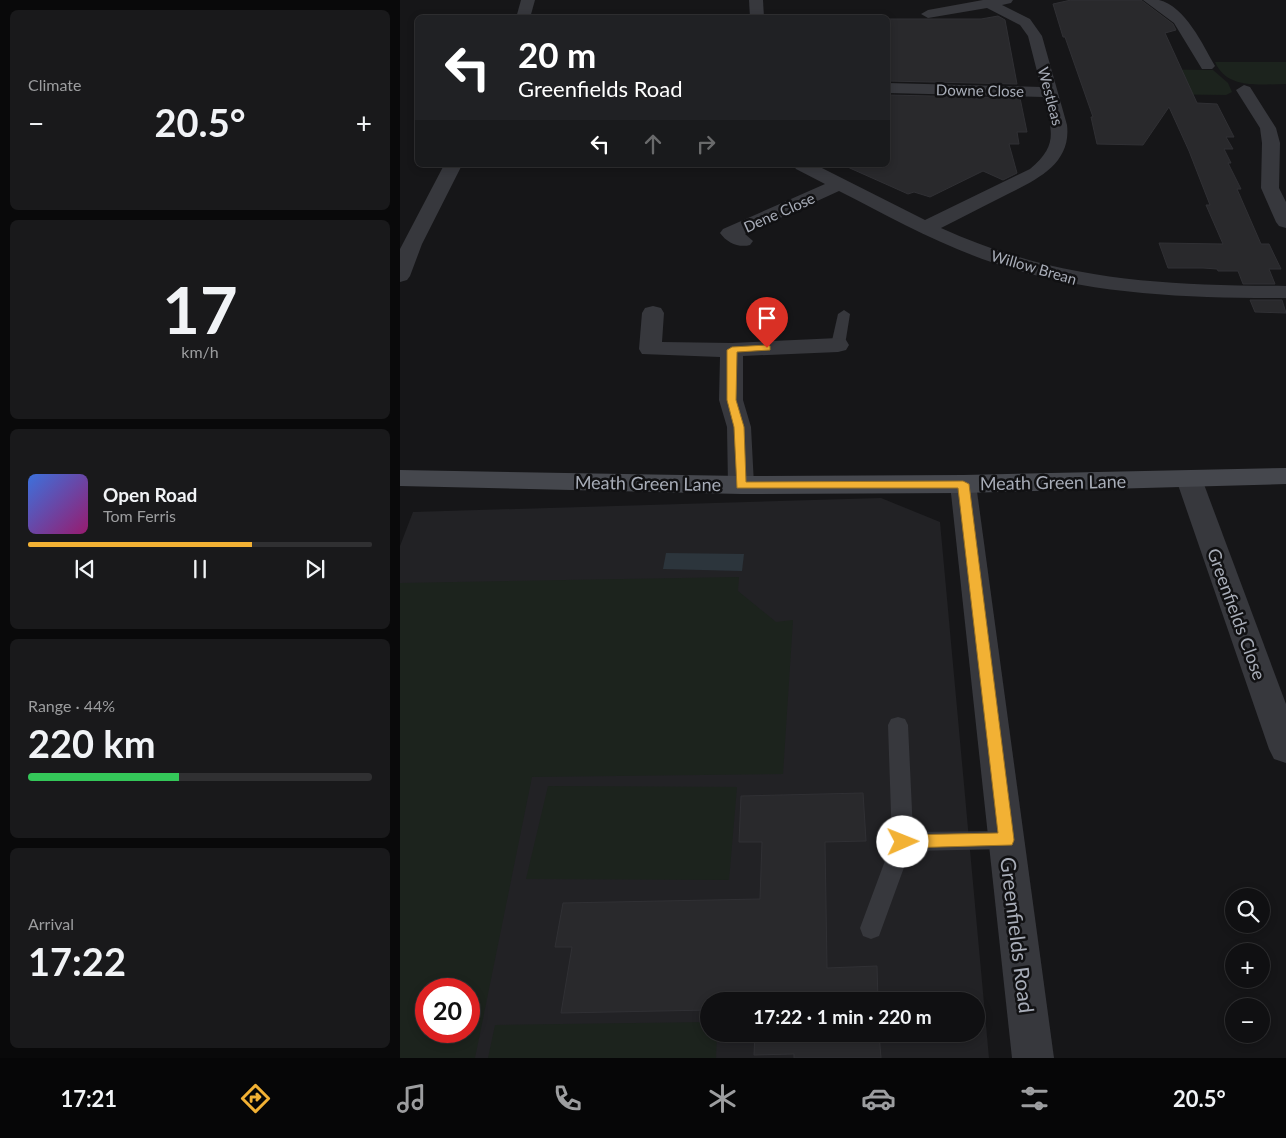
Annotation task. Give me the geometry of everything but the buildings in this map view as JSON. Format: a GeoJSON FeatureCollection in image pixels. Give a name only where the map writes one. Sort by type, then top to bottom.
{"type":"FeatureCollection","features":[{"type":"Feature","properties":{"kind":"street"},"geometry":{"type":"LineString","coordinates":[[524,15],[528,0]]}},
{"type":"Feature","properties":{"kind":"street"},"geometry":{"type":"LineString","coordinates":[[756,0],[757,15]]}},
{"type":"Feature","properties":{"kind":"street"},"geometry":{"type":"LineString","coordinates":[[928,14],[949,8],[990,4],[1008,0]]}},
{"type":"Feature","properties":{"kind":"street"},"geometry":{"type":"LineString","coordinates":[[1150,0],[1176,15],[1182,22],[1203,60],[1218,54]]}},
{"type":"Feature","properties":{"kind":"street","name":"Westleas"},"geometry":{"type":"LineString","coordinates":[[927,227],[1036,173],[1051,161],[1058,148],[1061,137],[1035,36],[1025,22],[990,4]]}},
{"type":"Feature","properties":{"kind":"street","name":"Downe Close"},"geometry":{"type":"LineString","coordinates":[[890,88],[909,84],[1050,92]]}},
{"type":"Feature","properties":{"kind":"street"},"geometry":{"type":"LineString","coordinates":[[1242,98],[1268,128],[1271,144],[1270,188],[1286,222]]}},
{"type":"Feature","properties":{"kind":"street"},"geometry":{"type":"LineString","coordinates":[[400,276],[412,244],[452,167]]}},
{"type":"Feature","properties":{"kind":"street","name":"Willow Brean"},"geometry":{"type":"LineString","coordinates":[[806,167],[927,227],[1000,259],[1045,273],[1094,283],[1190,291],[1286,292]]}},
{"type":"Feature","properties":{"kind":"street","name":"Dene Close"},"geometry":{"type":"LineString","coordinates":[[729,233],[840,184]]}},
{"type":"Feature","properties":{"kind":"street"},"geometry":{"type":"LineString","coordinates":[[653,313],[650,349],[732,350],[838,345]]}},
{"type":"Feature","properties":{"kind":"street"},"geometry":{"type":"LineString","coordinates":[[732,350],[732,400],[739,427],[741,485]]}},
{"type":"Feature","properties":{"kind":"street","name":"Meath Green Lane"},"geometry":{"type":"LineString","coordinates":[[400,478],[741,485],[963,484],[1286,476]]}},
{"type":"Feature","properties":{"kind":"street","name":"Greenfields Close"},"geometry":{"type":"LineString","coordinates":[[1189,479],[1286,749]]}},
{"type":"Feature","properties":{"kind":"street","name":"Greenfields Road"},"geometry":{"type":"LineString","coordinates":[[963,484],[1033,1058]]}},
{"type":"Feature","properties":{"kind":"lane"},"geometry":{"type":"LineString","coordinates":[[838,345],[844,314]]}},
{"type":"Feature","properties":{"kind":"lane"},"geometry":{"type":"LineString","coordinates":[[871,928],[903,842],[898,725]]}},
{"type":"Feature","properties":{"kind":"lane"},"geometry":{"type":"LineString","coordinates":[[903,842],[1006,840]]}},
{"type":"Feature","properties":{"kind":"shaded area"},"geometry":{"type":"Polygon","coordinates":[[[1215,62],[1286,62],[1286,84],[1245,84],[1228,77],[1220,71],[1215,62]]]}},
{"type":"Feature","properties":{"kind":"shaded area"},"geometry":{"type":"Polygon","coordinates":[[[1130,69],[1213,70],[1228,83],[1232,92],[1226,95],[1139,94],[1130,69]]]}},
{"type":"Feature","properties":{"kind":"shaded area"},"geometry":{"type":"Polygon","coordinates":[[[881,498],[940,522],[983,992],[700,992],[700,1042],[985,1042],[985,1014],[989,1058],[400,1058],[400,546],[413,512],[881,498]]]}},
{"type":"Feature","properties":{"kind":"shaded area"},"geometry":{"type":"Polygon","coordinates":[[[666,553],[744,554],[742,571],[663,569],[666,553]]]}},
{"type":"Feature","properties":{"kind":"shaded area"},"geometry":{"type":"Polygon","coordinates":[[[739,577],[738,591],[776,622],[793,620],[783,774],[532,777],[480,1033],[480,978],[415,978],[415,1043],[478,1043],[475,1058],[400,1058],[400,583],[739,577]]]}},
{"type":"Feature","properties":{"kind":"shaded area"},"geometry":{"type":"Polygon","coordinates":[[[548,786],[737,787],[729,880],[526,879],[548,786]]]}},
{"type":"Feature","properties":{"kind":"shaded area"},"geometry":{"type":"Polygon","coordinates":[[[700,1022],[700,1042],[717,1042],[716,1058],[488,1058],[495,1025],[700,1022]]]}},
{"type":"Feature","properties":{"kind":"route"},"geometry":{"type":"LineString","coordinates":[[767,348],[732,350],[732,400],[739,427],[741,485],[963,484],[1006,840],[903,842]]}}]}
